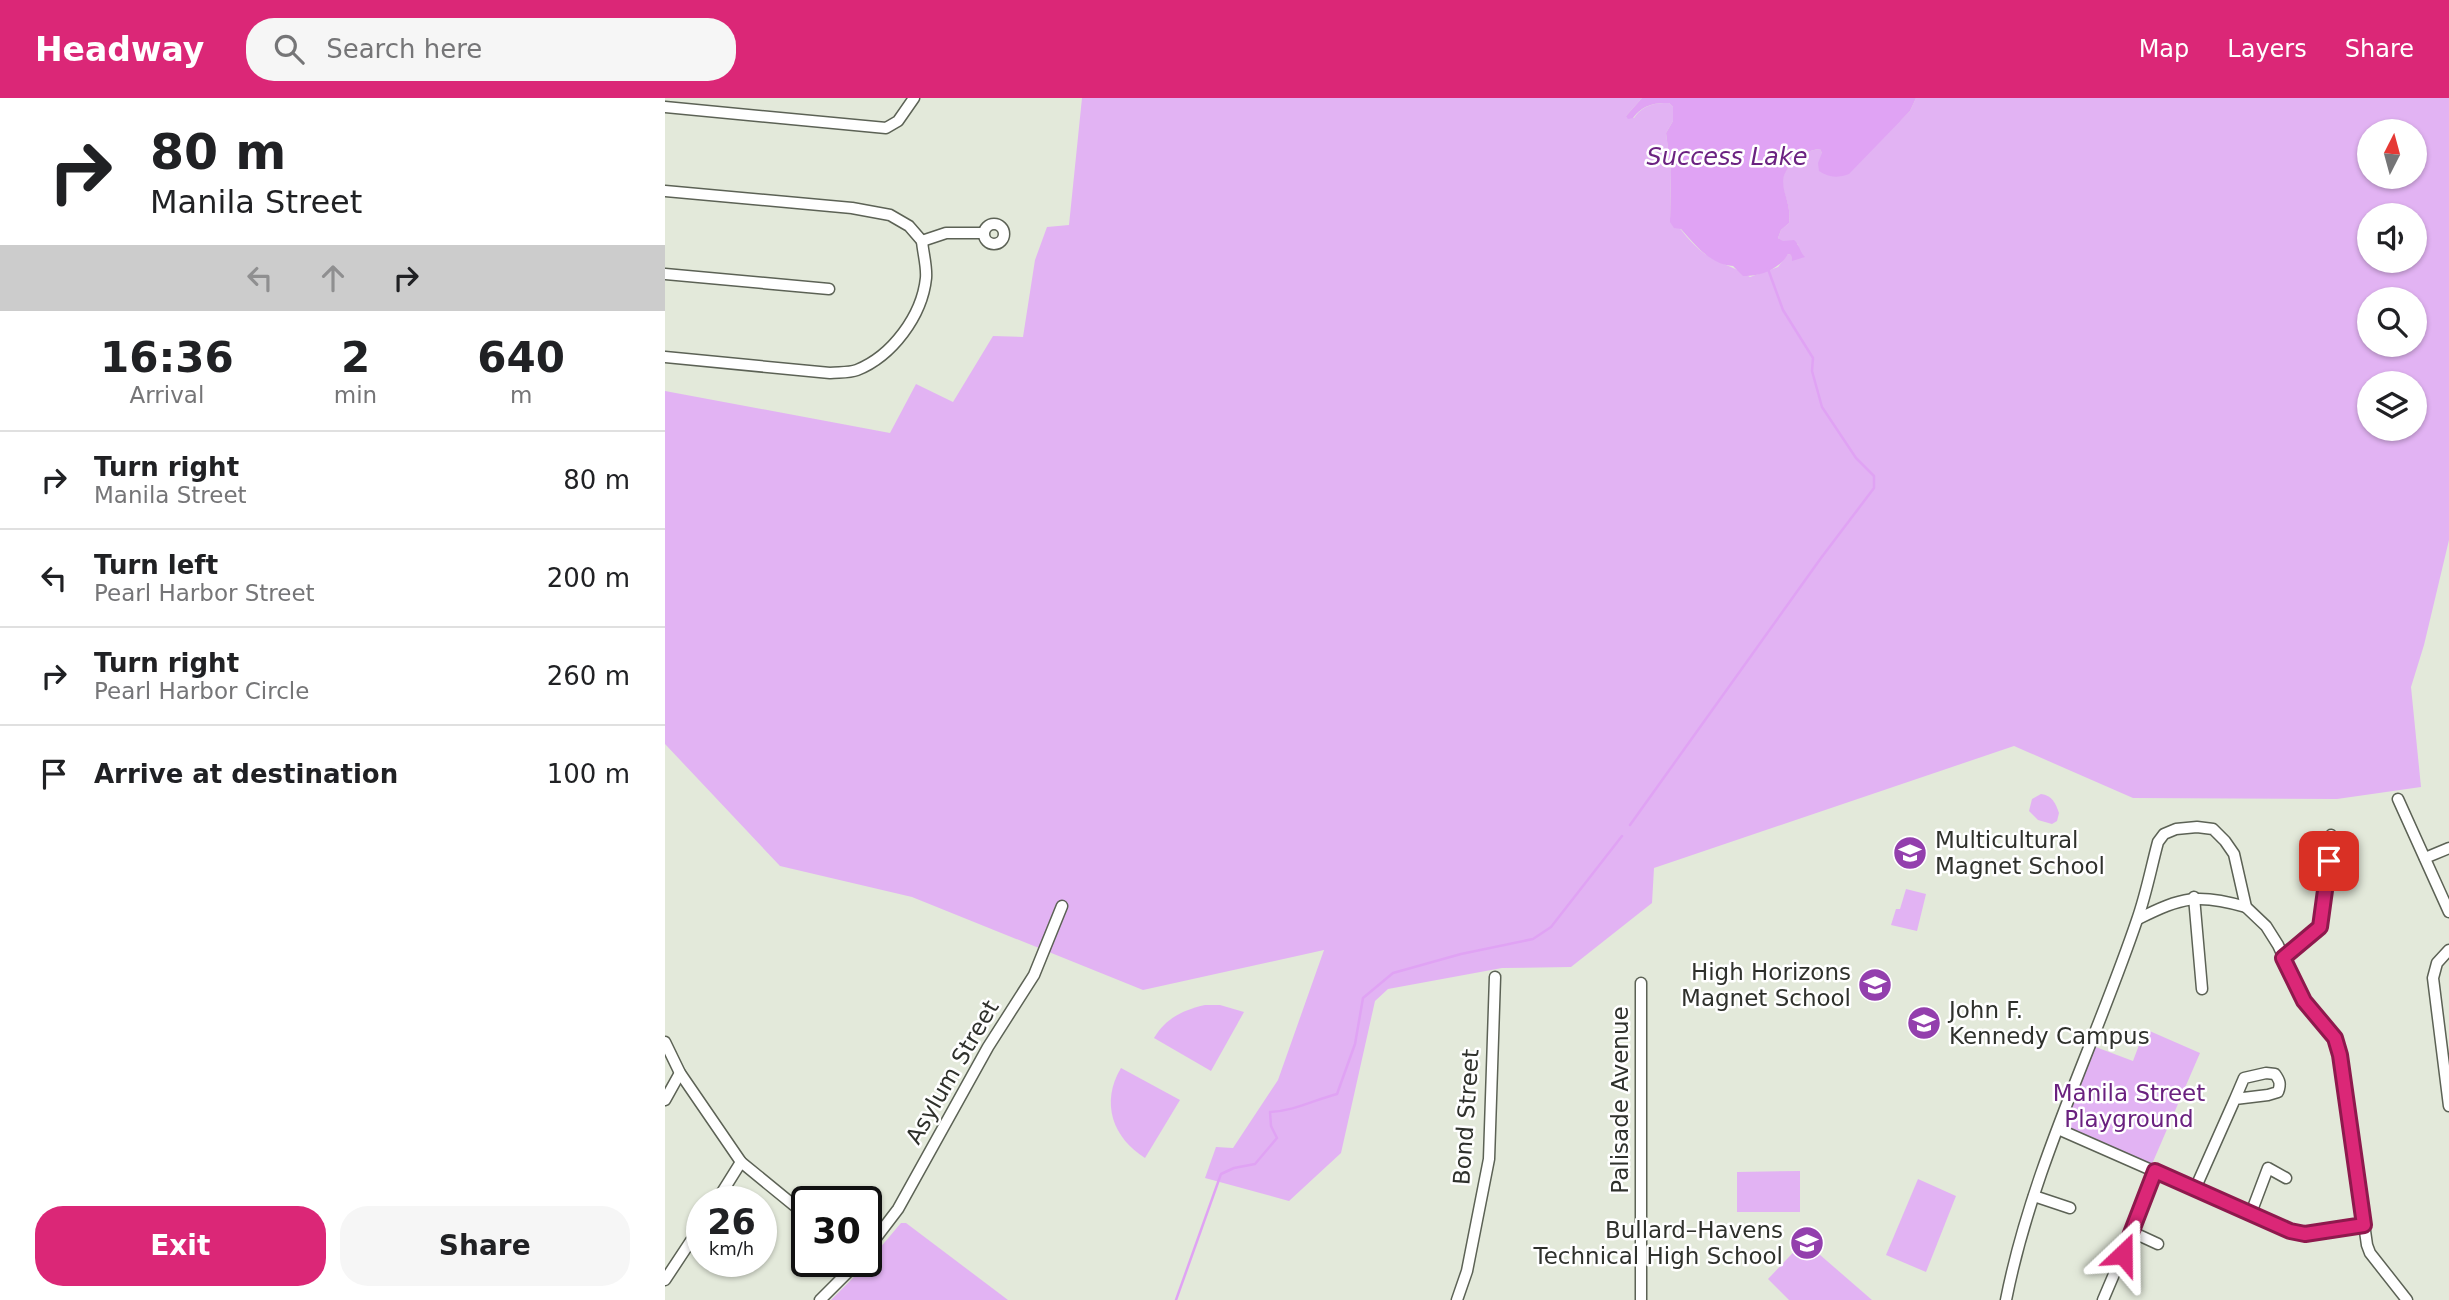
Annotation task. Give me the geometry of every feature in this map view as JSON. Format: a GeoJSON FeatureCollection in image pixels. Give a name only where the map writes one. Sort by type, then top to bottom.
{"type":"FeatureCollection","features":[{"type":"Feature","properties":{"kind":"street"},"geometry":{"type":"LineString","coordinates":[[665,107],[886,128],[898,121],[914,98]]}},
{"type":"Feature","properties":{"kind":"street"},"geometry":{"type":"LineString","coordinates":[[665,191],[852,208],[890,215],[909,226],[922,241],[926,279],[916,310],[900,339],[873,361],[855,371],[830,373],[665,357]]}},
{"type":"Feature","properties":{"kind":"street"},"geometry":{"type":"LineString","coordinates":[[922,241],[946,233],[983,233]]}},
{"type":"Feature","properties":{"kind":"street"},"geometry":{"type":"LineString","coordinates":[[665,274],[829,289]]}},
{"type":"Feature","properties":{"kind":"street"},"geometry":{"type":"LineString","coordinates":[[2397,799],[2449,912]]}},
{"type":"Feature","properties":{"kind":"street"},"geometry":{"type":"LineString","coordinates":[[2006,1300],[2033,1196],[2137,919],[2158,842],[2164,834],[2176,829],[2197,827],[2213,830],[2234,854],[2246,907]]}},
{"type":"Feature","properties":{"kind":"street"},"geometry":{"type":"LineString","coordinates":[[2283,958],[2320,927],[2324,913],[2331,835]]}},
{"type":"Feature","properties":{"kind":"street"},"geometry":{"type":"LineString","coordinates":[[2424,858],[2449,848]]}},
{"type":"Feature","properties":{"kind":"street"},"geometry":{"type":"LineString","coordinates":[[2194,897],[2202,989]]}},
{"type":"Feature","properties":{"kind":"street"},"geometry":{"type":"LineString","coordinates":[[2137,919],[2164,906],[2194,897],[2217,898],[2246,907],[2266,926],[2304,1001],[2335,1038],[2340,1055],[2370,1253],[2407,1300]]}},
{"type":"Feature","properties":{"kind":"street","name":"Asylum Street"},"geometry":{"type":"LineString","coordinates":[[882,1230],[898,1209],[988,1047],[1034,975],[1062,906]]}},
{"type":"Feature","properties":{"kind":"street"},"geometry":{"type":"LineString","coordinates":[[2449,950],[2437,963],[2433,986],[2449,1106]]}},
{"type":"Feature","properties":{"kind":"street","name":"Bond Street"},"geometry":{"type":"LineString","coordinates":[[1457,1300],[1467,1271],[1489,1159],[1495,977]]}},
{"type":"Feature","properties":{"kind":"street","name":"Palisade Avenue"},"geometry":{"type":"LineString","coordinates":[[1641,983],[1641,1300]]}},
{"type":"Feature","properties":{"kind":"street"},"geometry":{"type":"LineString","coordinates":[[665,1042],[680,1073],[741,1162],[791,1203]]}},
{"type":"Feature","properties":{"kind":"street"},"geometry":{"type":"LineString","coordinates":[[665,1100],[680,1073]]}},
{"type":"Feature","properties":{"kind":"street"},"geometry":{"type":"LineString","coordinates":[[2195,1189],[2235,1099]]}},
{"type":"Feature","properties":{"kind":"street"},"geometry":{"type":"LineString","coordinates":[[2058,1129],[2290,1231],[2305,1234],[2364,1225]]}},
{"type":"Feature","properties":{"kind":"street"},"geometry":{"type":"LineString","coordinates":[[726,1186],[741,1162]]}},
{"type":"Feature","properties":{"kind":"street"},"geometry":{"type":"LineString","coordinates":[[2251,1213],[2268,1168],[2285,1178]]}},
{"type":"Feature","properties":{"kind":"street"},"geometry":{"type":"LineString","coordinates":[[2106,1299],[2155,1171]]}},
{"type":"Feature","properties":{"kind":"street"},"geometry":{"type":"LineString","coordinates":[[2033,1196],[2070,1208]]}},
{"type":"Feature","properties":{"kind":"street"},"geometry":{"type":"LineString","coordinates":[[2132,1232],[2158,1244]]}},
{"type":"Feature","properties":{"kind":"street"},"geometry":{"type":"LineString","coordinates":[[665,1280],[686,1248]]}},
{"type":"Feature","properties":{"kind":"street"},"geometry":{"type":"LineString","coordinates":[[820,1300],[843,1277]]}},
{"type":"Feature","properties":{"kind":"green space"},"geometry":{"type":"Polygon","coordinates":[[[1082,98],[1642,98],[1626,116],[1634,118],[1649,106],[1669,103],[1673,107],[1673,121],[1666,133],[1671,172],[1670,217],[1705,254],[1750,277],[1778,267],[1788,254],[1792,260],[1799,252],[1798,244],[1778,238],[1781,230],[1789,223],[1783,183],[1787,169],[1810,151],[1820,149],[1822,153],[1901,120],[1910,111],[1916,98],[2449,98],[2449,540],[2411,687],[2421,787],[2337,799],[2133,798],[2014,746],[1654,868],[1652,903],[1571,967],[1502,968],[1388,989],[1375,1001],[1341,1153],[1289,1201],[1205,1178],[1216,1147],[1233,1148],[1278,1080],[1324,950],[1143,990],[912,897],[780,866],[665,744],[665,391],[890,433],[916,384],[953,402],[993,336],[1023,337],[1035,260],[1047,227],[1069,225],[1082,98]]]}},
{"type":"Feature","properties":{"kind":"green space"},"geometry":{"type":"Polygon","coordinates":[[[2041,794],[2051,798],[2058,810],[2057,821],[2052,824],[2038,820],[2029,811],[2032,799],[2041,794]]]}},
{"type":"Feature","properties":{"kind":"green space"},"geometry":{"type":"Polygon","coordinates":[[[1906,889],[1926,894],[1917,931],[1891,925],[1896,909],[1900,909],[1906,889]]]}},
{"type":"Feature","properties":{"kind":"green space"},"geometry":{"type":"Polygon","coordinates":[[[1205,1005],[1220,1005],[1244,1012],[1211,1071],[1154,1038],[1164,1025],[1176,1016],[1205,1005]]]}},
{"type":"Feature","properties":{"kind":"green space","name":"Manila Street Playground"},"geometry":{"type":"Polygon","coordinates":[[[2145,1029],[2200,1053],[2152,1164],[2068,1129],[2064,1123],[2093,1046],[2133,1061],[2145,1029]]]}},
{"type":"Feature","properties":{"kind":"green space"},"geometry":{"type":"Polygon","coordinates":[[[1121,1068],[1180,1100],[1145,1158],[1125,1140],[1113,1119],[1111,1094],[1121,1068]]]}},
{"type":"Feature","properties":{"kind":"green space"},"geometry":{"type":"Polygon","coordinates":[[[1800,1171],[1800,1212],[1737,1212],[1737,1172],[1800,1171]]]}},
{"type":"Feature","properties":{"kind":"green space"},"geometry":{"type":"Polygon","coordinates":[[[1918,1179],[1956,1196],[1926,1272],[1886,1255],[1918,1179]]]}},
{"type":"Feature","properties":{"kind":"green space"},"geometry":{"type":"Polygon","coordinates":[[[901,1223],[906,1223],[1008,1300],[831,1300],[854,1277],[882,1277],[882,1245],[901,1223]]]}},
{"type":"Feature","properties":{"kind":"green space"},"geometry":{"type":"Polygon","coordinates":[[[1804,1241],[1872,1300],[1789,1300],[1768,1279],[1804,1241]]]}},
{"type":"Feature","properties":{"kind":"water","name":"Success Lake"},"geometry":{"type":"Polygon","coordinates":[[[1642,98],[1916,98],[1910,111],[1849,174],[1834,177],[1819,171],[1818,163],[1822,153],[1820,149],[1807,152],[1795,161],[1784,176],[1783,183],[1789,223],[1781,230],[1778,238],[1783,241],[1794,240],[1805,257],[1792,261],[1791,255],[1788,254],[1780,264],[1769,271],[1743,276],[1733,266],[1711,258],[1670,222],[1671,172],[1666,133],[1673,121],[1673,107],[1669,103],[1653,104],[1628,119],[1626,116],[1642,98]]]}},
{"type":"Feature","properties":{"kind":"waterway"},"geometry":{"type":"LineString","coordinates":[[1630,825],[1874,488],[1874,476],[1856,458],[1822,407],[1812,371],[1813,358],[1783,310],[1768,269]]}},
{"type":"Feature","properties":{"kind":"waterway"},"geometry":{"type":"LineString","coordinates":[[1176,1300],[1221,1174],[1255,1164],[1277,1138],[1271,1126],[1270,1112],[1337,1094],[1355,1044],[1363,998],[1393,973],[1461,954],[1533,939],[1551,927],[1622,836]]}},
{"type":"Feature","properties":{"kind":"place","name":"Multicultural Magnet School"},"geometry":{"type":"Point","coordinates":[1910,853]}},
{"type":"Feature","properties":{"kind":"place","name":"High Horizons Magnet School"},"geometry":{"type":"Point","coordinates":[1875,985]}},
{"type":"Feature","properties":{"kind":"place","name":"John F. Kennedy Campus"},"geometry":{"type":"Point","coordinates":[1924,1023]}},
{"type":"Feature","properties":{"kind":"place","name":"Bullard–Havens Technical High School"},"geometry":{"type":"Point","coordinates":[1807,1243]}},
{"type":"Feature","properties":{"kind":"route"},"geometry":{"type":"LineString","coordinates":[[2123,1254],[2155,1171],[2290,1231],[2305,1234],[2364,1225],[2340,1055],[2335,1038],[2304,1001],[2283,958],[2320,927],[2329,861]]}}]}
